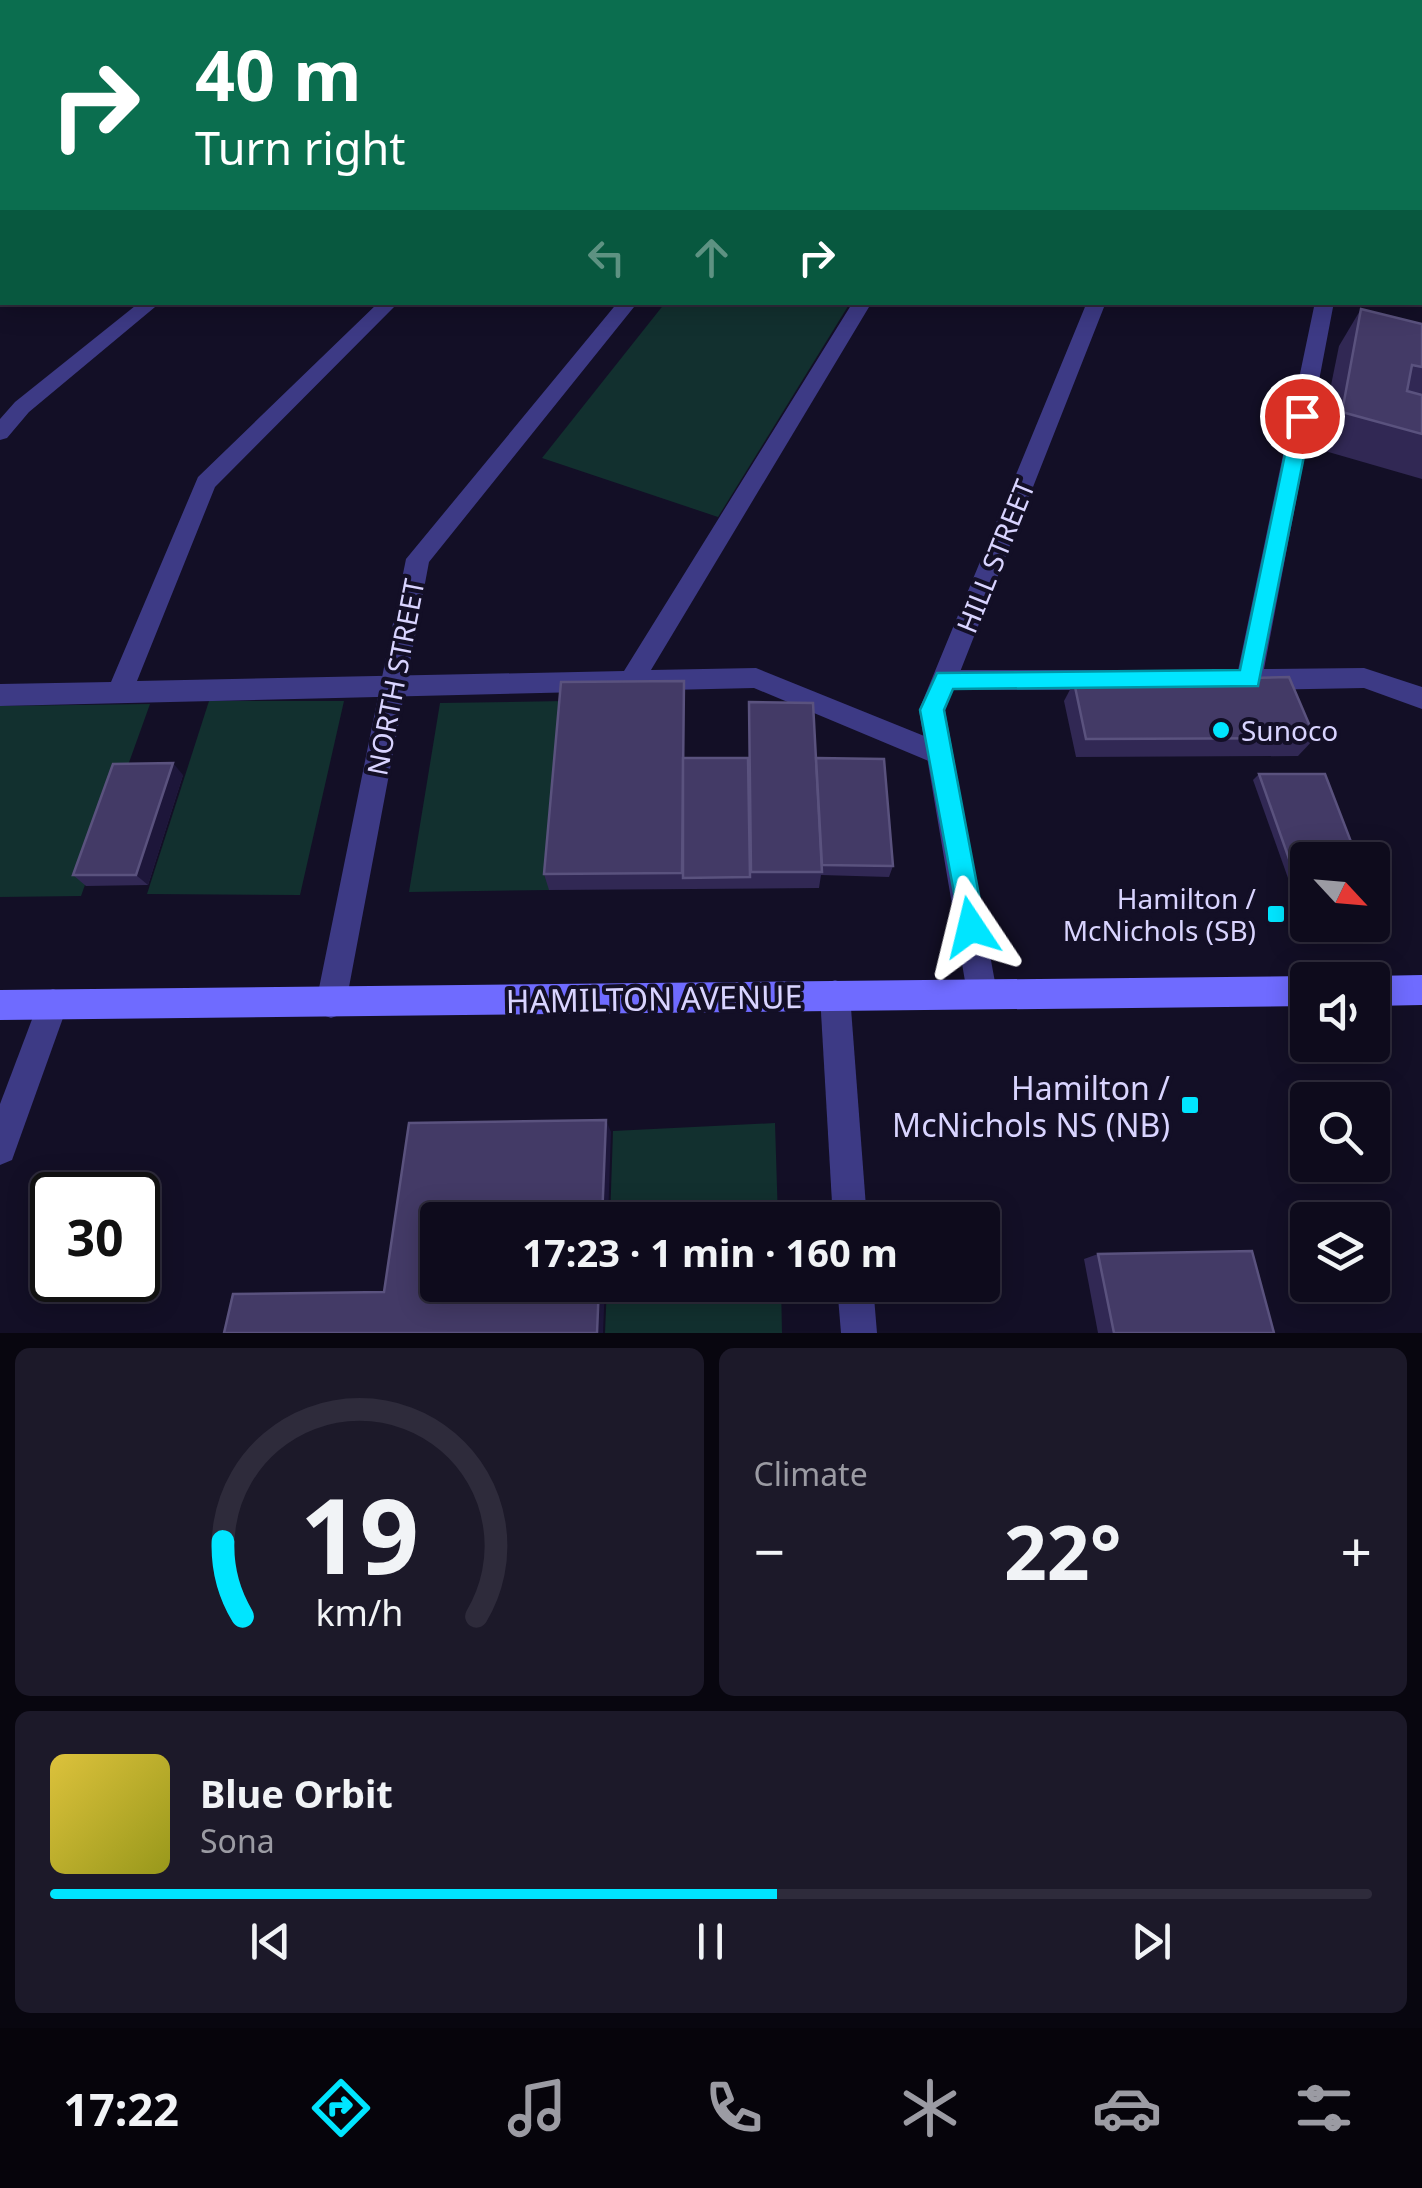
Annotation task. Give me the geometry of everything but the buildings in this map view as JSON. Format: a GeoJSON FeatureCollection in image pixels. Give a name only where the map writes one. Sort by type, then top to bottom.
{"type":"FeatureCollection","features":[{"type":"Feature","properties":{"kind":"main road"},"geometry":{"type":"LineString","coordinates":[[1390,990],[1422,990]]}},
{"type":"Feature","properties":{"kind":"main road","name":"HAMILTON AVENUE"},"geometry":{"type":"LineString","coordinates":[[0,1005],[1290,991]]}},
{"type":"Feature","properties":{"kind":"street"},"geometry":{"type":"LineString","coordinates":[[0,433],[22,406],[148,305]]}},
{"type":"Feature","properties":{"kind":"street"},"geometry":{"type":"LineString","coordinates":[[119,694],[206,483],[387,305]]}},
{"type":"Feature","properties":{"kind":"street","name":"NORTH STREET"},"geometry":{"type":"LineString","coordinates":[[331,1003],[418,559],[627,305]]}},
{"type":"Feature","properties":{"kind":"street"},"geometry":{"type":"LineString","coordinates":[[632,680],[860,305]]}},
{"type":"Feature","properties":{"kind":"street","name":"HILL STREET"},"geometry":{"type":"LineString","coordinates":[[982,993],[932,710],[1096,305]]}},
{"type":"Feature","properties":{"kind":"street"},"geometry":{"type":"LineString","coordinates":[[1250,680],[1324,305]]}},
{"type":"Feature","properties":{"kind":"street"},"geometry":{"type":"LineString","coordinates":[[0,695],[756,678],[940,754]]}},
{"type":"Feature","properties":{"kind":"street"},"geometry":{"type":"LineString","coordinates":[[945,680],[1364,678],[1422,698]]}},
{"type":"Feature","properties":{"kind":"street"},"geometry":{"type":"LineString","coordinates":[[835,996],[849,1202]]}},
{"type":"Feature","properties":{"kind":"street"},"geometry":{"type":"LineString","coordinates":[[0,1148],[53,1004]]}},
{"type":"Feature","properties":{"kind":"street"},"geometry":{"type":"LineString","coordinates":[[856,1302],[858,1333]]}},
{"type":"Feature","properties":{"kind":"green space"},"geometry":{"type":"Polygon","coordinates":[[[663,305],[849,305],[718,517],[542,458],[663,305]]]}},
{"type":"Feature","properties":{"kind":"green space"},"geometry":{"type":"Polygon","coordinates":[[[209,701],[344,701],[300,895],[147,894],[209,701]]]}},
{"type":"Feature","properties":{"kind":"green space"},"geometry":{"type":"Polygon","coordinates":[[[565,701],[549,890],[409,892],[440,703],[565,701]]]}},
{"type":"Feature","properties":{"kind":"green space"},"geometry":{"type":"Polygon","coordinates":[[[150,704],[81,896],[0,897],[0,706],[150,704]]]}},
{"type":"Feature","properties":{"kind":"green space"},"geometry":{"type":"Polygon","coordinates":[[[775,1123],[777,1202],[611,1202],[613,1131],[775,1123]]]}},
{"type":"Feature","properties":{"kind":"green space"},"geometry":{"type":"Polygon","coordinates":[[[606,1302],[781,1302],[782,1333],[605,1333],[606,1302]]]}},
{"type":"Feature","properties":{"kind":"place","name":"Sunoco"},"geometry":{"type":"Point","coordinates":[1221,730]}},
{"type":"Feature","properties":{"kind":"place","name":"Hamilton / McNichols (SB)"},"geometry":{"type":"Point","coordinates":[1276,914]}},
{"type":"Feature","properties":{"kind":"place","name":"Hamilton / McNichols NS (NB)"},"geometry":{"type":"Point","coordinates":[1190,1105]}},
{"type":"Feature","properties":{"kind":"route"},"geometry":{"type":"LineString","coordinates":[[971,927],[932,710],[945,680],[1250,680],[1302,416]]}}]}
